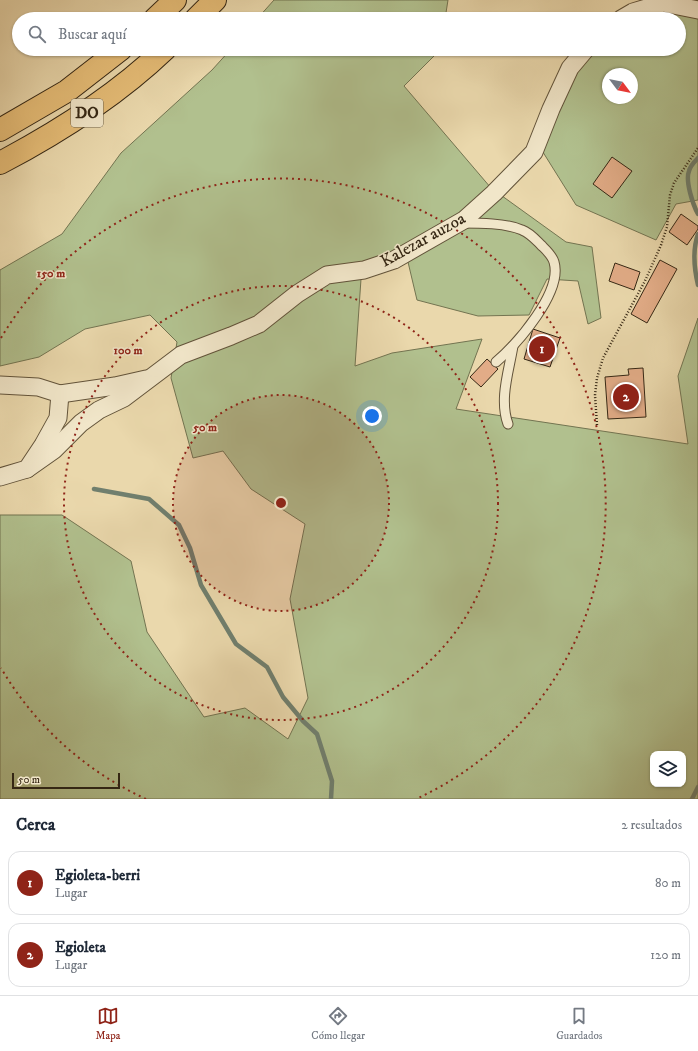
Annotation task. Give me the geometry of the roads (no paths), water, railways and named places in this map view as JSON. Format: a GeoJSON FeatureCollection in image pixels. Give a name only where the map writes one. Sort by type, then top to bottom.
{"type":"FeatureCollection","features":[{"type":"Feature","properties":{"kind":"highway"},"geometry":{"type":"LineString","coordinates":[[162,12],[175,0]]}},
{"type":"Feature","properties":{"kind":"highway"},"geometry":{"type":"LineString","coordinates":[[203,12],[215,0]]}},
{"type":"Feature","properties":{"kind":"highway"},"geometry":{"type":"LineString","coordinates":[[0,130],[67,91],[112,56]]}},
{"type":"Feature","properties":{"kind":"highway","name":"DO"},"geometry":{"type":"LineString","coordinates":[[0,163],[84,114],[158,56]]}},
{"type":"Feature","properties":{"kind":"street"},"geometry":{"type":"LineString","coordinates":[[633,12],[663,3],[698,10]]}},
{"type":"Feature","properties":{"kind":"street","name":"Kalezar auzoa"},"geometry":{"type":"LineString","coordinates":[[0,477],[27,468],[54,450],[77,426],[99,410],[124,398],[154,377],[181,355],[259,324],[297,294],[327,275],[364,270],[394,260],[460,222],[494,193],[534,152],[551,109],[570,68],[580,56]]}},
{"type":"Feature","properties":{"kind":"street","name":"Kalezar auzoa"},"geometry":{"type":"LineString","coordinates":[[0,385],[38,387],[60,394],[114,386],[154,377]]}},
{"type":"Feature","properties":{"kind":"street"},"geometry":{"type":"LineString","coordinates":[[27,468],[43,445],[58,418],[60,394]]}},
{"type":"Feature","properties":{"kind":"lane"},"geometry":{"type":"LineString","coordinates":[[460,222],[521,229],[530,234],[548,252],[554,262],[555,274],[550,292],[540,312],[528,329],[496,362]]}},
{"type":"Feature","properties":{"kind":"lane"},"geometry":{"type":"LineString","coordinates":[[508,424],[505,416],[504,393],[513,346]]}},
{"type":"Feature","properties":{"kind":"waterway"},"geometry":{"type":"LineString","coordinates":[[698,158],[690,169],[688,175],[692,199],[698,214]]}},
{"type":"Feature","properties":{"kind":"waterway"},"geometry":{"type":"LineString","coordinates":[[698,234],[694,260],[698,285]]}},
{"type":"Feature","properties":{"kind":"waterway"},"geometry":{"type":"LineString","coordinates":[[94,489],[149,499],[179,525],[190,548],[201,585],[236,644],[267,667],[283,697],[303,721],[317,734],[332,781],[331,799]]}},
{"type":"Feature","properties":{"kind":"waterway"},"geometry":{"type":"LineString","coordinates":[[692,799],[698,787]]}},
{"type":"Feature","properties":{"kind":"place","name":"Egioleta-berri"},"geometry":{"type":"Point","coordinates":[542,349]}},
{"type":"Feature","properties":{"kind":"place","name":"Egioleta"},"geometry":{"type":"Point","coordinates":[626,397]}}]}
